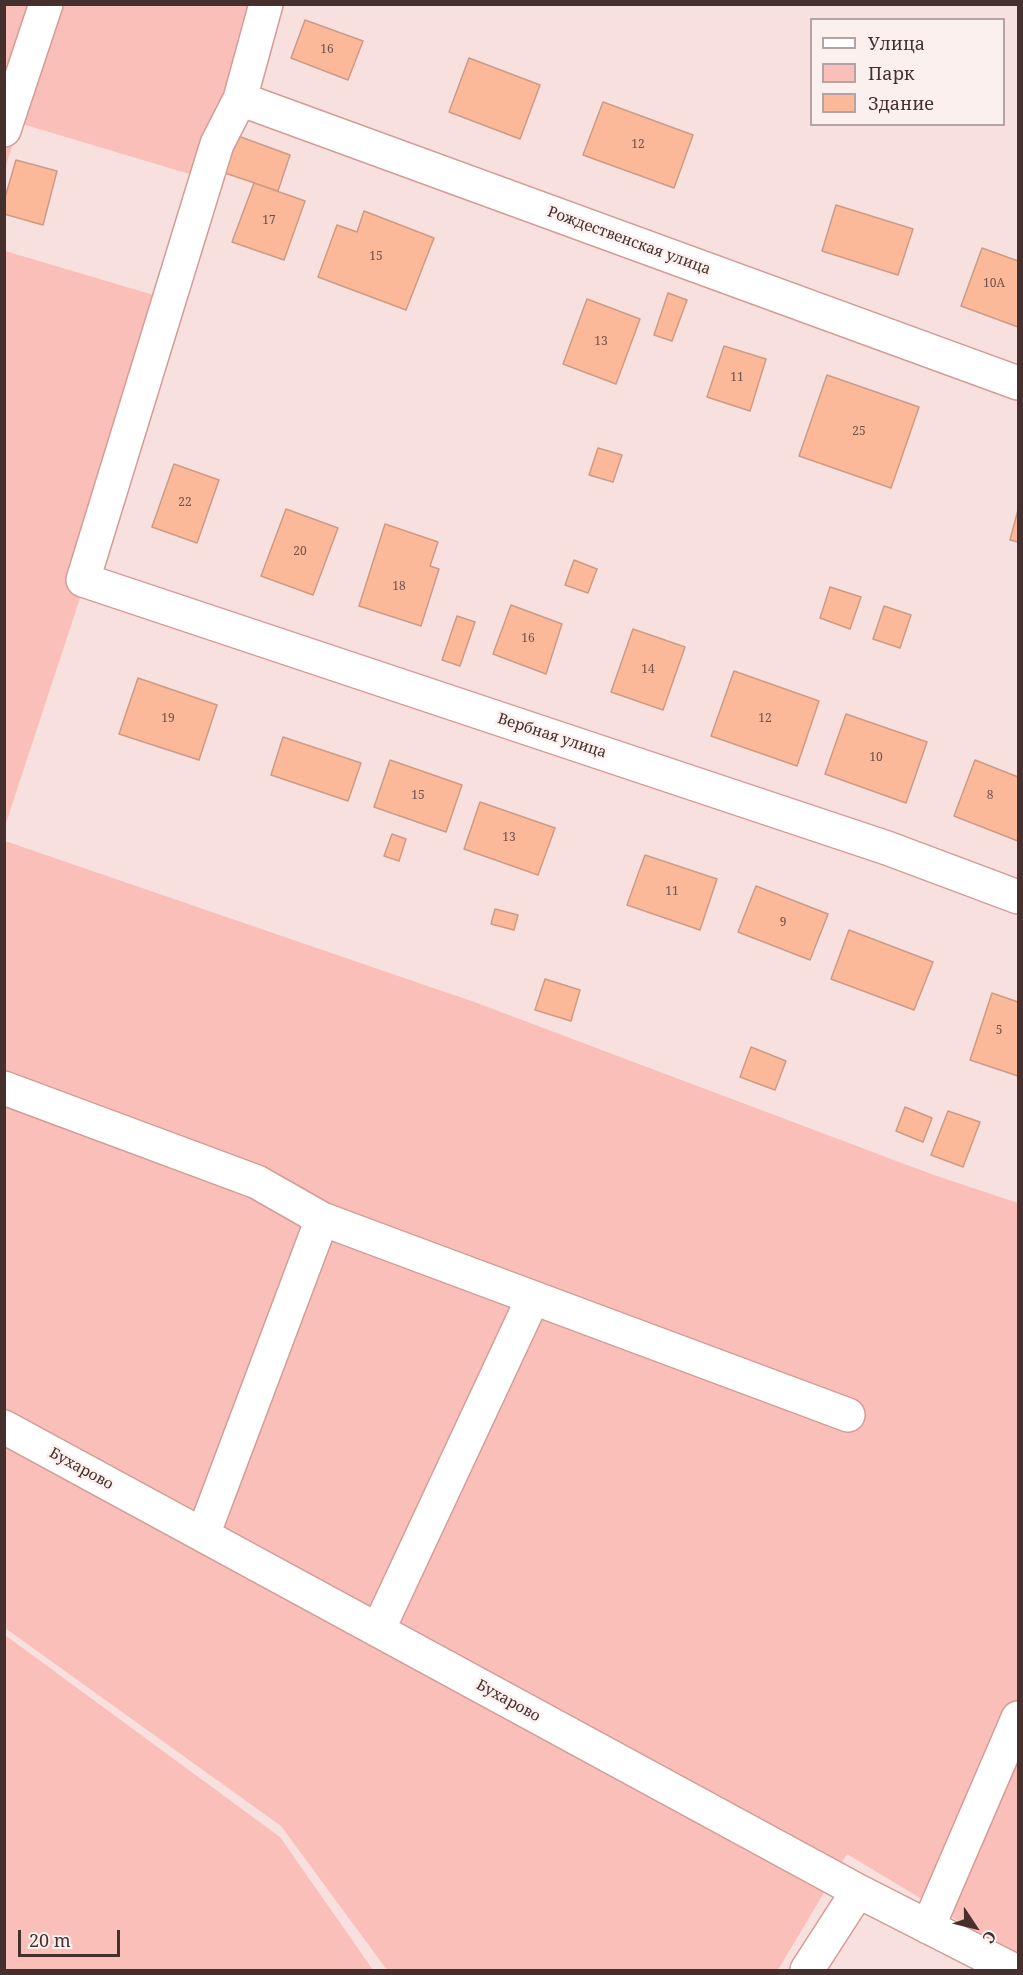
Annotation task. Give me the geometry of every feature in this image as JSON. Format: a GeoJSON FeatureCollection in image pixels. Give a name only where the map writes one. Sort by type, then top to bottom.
{"type":"FeatureCollection","features":[{"type":"Feature","properties":{"kind":"street"},"geometry":{"type":"LineString","coordinates":[[4,130],[46,4]]}},
{"type":"Feature","properties":{"kind":"street"},"geometry":{"type":"LineString","coordinates":[[240,99],[266,4]]}},
{"type":"Feature","properties":{"kind":"street","name":"Рождественская улица"},"geometry":{"type":"LineString","coordinates":[[240,99],[1018,383]]}},
{"type":"Feature","properties":{"kind":"street","name":"Вербная улица"},"geometry":{"type":"LineString","coordinates":[[240,99],[217,144],[83,580],[886,848],[1018,897]]}},
{"type":"Feature","properties":{"kind":"street"},"geometry":{"type":"LineString","coordinates":[[4,1088],[257,1182],[322,1219],[848,1415]]}},
{"type":"Feature","properties":{"kind":"street"},"geometry":{"type":"LineString","coordinates":[[202,1535],[322,1219]]}},
{"type":"Feature","properties":{"kind":"street"},"geometry":{"type":"LineString","coordinates":[[378,1630],[533,1298]]}},
{"type":"Feature","properties":{"kind":"street","name":"Бухарово"},"geometry":{"type":"LineString","coordinates":[[4,1427],[858,1891],[1013,1971]]}},
{"type":"Feature","properties":{"kind":"street"},"geometry":{"type":"LineString","coordinates":[[928,1927],[1018,1718]]}},
{"type":"Feature","properties":{"kind":"street"},"geometry":{"type":"LineString","coordinates":[[807,1971],[858,1891]]}},
{"type":"Feature","properties":{"kind":"green space"},"geometry":{"type":"Polygon","coordinates":[[[5,5],[251,5],[223,95],[193,175],[19,123],[5,169],[5,5]]]}},
{"type":"Feature","properties":{"kind":"green space"},"geometry":{"type":"Polygon","coordinates":[[[5,251],[157,296],[67,584],[81,595],[5,826],[5,251]]]}},
{"type":"Feature","properties":{"kind":"green space"},"geometry":{"type":"Polygon","coordinates":[[[5,841],[477,1003],[931,1174],[1018,1203],[1018,1957],[847,1854],[778,1970],[387,1970],[281,1826],[5,1628],[5,841]]]}},
{"type":"Feature","properties":{"kind":"green space"},"geometry":{"type":"Polygon","coordinates":[[[5,1635],[280,1837],[373,1970],[5,1970],[5,1635]]]}},
{"type":"Feature","properties":{"kind":"building"},"geometry":{"type":"Polygon","coordinates":[[[305,20],[363,41],[348,80],[291,58],[305,20]]]}},
{"type":"Feature","properties":{"kind":"building"},"geometry":{"type":"Polygon","coordinates":[[[469,58],[540,85],[520,139],[449,112],[469,58]]]}},
{"type":"Feature","properties":{"kind":"building"},"geometry":{"type":"Polygon","coordinates":[[[603,102],[693,135],[674,188],[583,155],[603,102]]]}},
{"type":"Feature","properties":{"kind":"building"},"geometry":{"type":"Polygon","coordinates":[[[238,136],[290,155],[278,191],[225,173],[238,136]]]}},
{"type":"Feature","properties":{"kind":"building"},"geometry":{"type":"Polygon","coordinates":[[[16,160],[57,171],[43,225],[4,214],[4,201],[16,160]]]}},
{"type":"Feature","properties":{"kind":"building"},"geometry":{"type":"Polygon","coordinates":[[[254,183],[305,201],[284,260],[232,242],[254,183]]]}},
{"type":"Feature","properties":{"kind":"building"},"geometry":{"type":"Polygon","coordinates":[[[836,205],[913,229],[898,275],[822,251],[836,205]]]}},
{"type":"Feature","properties":{"kind":"building"},"geometry":{"type":"Polygon","coordinates":[[[364,211],[434,238],[406,310],[318,277],[337,225],[357,232],[364,211]]]}},
{"type":"Feature","properties":{"kind":"building"},"geometry":{"type":"Polygon","coordinates":[[[982,248],[1018,261],[1018,327],[961,306],[982,248]]]}},
{"type":"Feature","properties":{"kind":"building"},"geometry":{"type":"Polygon","coordinates":[[[668,293],[687,300],[672,341],[654,335],[668,293]]]}},
{"type":"Feature","properties":{"kind":"building"},"geometry":{"type":"Polygon","coordinates":[[[587,299],[640,319],[616,384],[563,364],[587,299]]]}},
{"type":"Feature","properties":{"kind":"building"},"geometry":{"type":"Polygon","coordinates":[[[724,346],[766,359],[750,411],[707,397],[724,346]]]}},
{"type":"Feature","properties":{"kind":"building"},"geometry":{"type":"Polygon","coordinates":[[[827,375],[919,407],[891,488],[799,456],[827,375]]]}},
{"type":"Feature","properties":{"kind":"building"},"geometry":{"type":"Polygon","coordinates":[[[598,448],[622,455],[613,482],[589,475],[598,448]]]}},
{"type":"Feature","properties":{"kind":"building"},"geometry":{"type":"Polygon","coordinates":[[[174,464],[219,480],[197,543],[152,527],[174,464]]]}},
{"type":"Feature","properties":{"kind":"building"},"geometry":{"type":"Polygon","coordinates":[[[286,509],[338,528],[313,595],[261,576],[286,509]]]}},
{"type":"Feature","properties":{"kind":"building"},"geometry":{"type":"Polygon","coordinates":[[[1018,510],[1018,542],[1010,540],[1018,510]]]}},
{"type":"Feature","properties":{"kind":"building"},"geometry":{"type":"Polygon","coordinates":[[[385,524],[438,542],[430,566],[439,569],[421,626],[359,606],[385,524]]]}},
{"type":"Feature","properties":{"kind":"building"},"geometry":{"type":"Polygon","coordinates":[[[574,560],[597,569],[588,593],[565,585],[574,560]]]}},
{"type":"Feature","properties":{"kind":"building"},"geometry":{"type":"Polygon","coordinates":[[[830,587],[861,597],[850,629],[820,618],[830,587]]]}},
{"type":"Feature","properties":{"kind":"building"},"geometry":{"type":"Polygon","coordinates":[[[511,605],[562,624],[546,674],[493,654],[511,605]]]}},
{"type":"Feature","properties":{"kind":"building"},"geometry":{"type":"Polygon","coordinates":[[[884,606],[911,615],[900,648],[873,639],[884,606]]]}},
{"type":"Feature","properties":{"kind":"building"},"geometry":{"type":"Polygon","coordinates":[[[457,616],[475,622],[460,666],[442,660],[457,616]]]}},
{"type":"Feature","properties":{"kind":"building"},"geometry":{"type":"Polygon","coordinates":[[[633,629],[685,647],[663,710],[611,692],[633,629]]]}},
{"type":"Feature","properties":{"kind":"building"},"geometry":{"type":"Polygon","coordinates":[[[734,671],[819,701],[797,766],[711,736],[734,671]]]}},
{"type":"Feature","properties":{"kind":"building"},"geometry":{"type":"Polygon","coordinates":[[[138,678],[217,705],[199,760],[119,734],[138,678]]]}},
{"type":"Feature","properties":{"kind":"building"},"geometry":{"type":"Polygon","coordinates":[[[846,714],[927,742],[906,803],[825,774],[846,714]]]}},
{"type":"Feature","properties":{"kind":"building"},"geometry":{"type":"Polygon","coordinates":[[[283,737],[361,763],[348,801],[271,775],[283,737]]]}},
{"type":"Feature","properties":{"kind":"building"},"geometry":{"type":"Polygon","coordinates":[[[390,760],[462,785],[446,832],[374,807],[390,760]]]}},
{"type":"Feature","properties":{"kind":"building"},"geometry":{"type":"Polygon","coordinates":[[[975,760],[1018,777],[1018,841],[954,816],[975,760]]]}},
{"type":"Feature","properties":{"kind":"building"},"geometry":{"type":"Polygon","coordinates":[[[480,802],[555,828],[538,875],[464,849],[480,802]]]}},
{"type":"Feature","properties":{"kind":"building"},"geometry":{"type":"Polygon","coordinates":[[[392,834],[406,839],[399,861],[384,856],[392,834]]]}},
{"type":"Feature","properties":{"kind":"building"},"geometry":{"type":"Polygon","coordinates":[[[645,855],[717,879],[700,930],[627,905],[645,855]]]}},
{"type":"Feature","properties":{"kind":"building"},"geometry":{"type":"Polygon","coordinates":[[[756,886],[828,914],[810,960],[738,932],[756,886]]]}},
{"type":"Feature","properties":{"kind":"building"},"geometry":{"type":"Polygon","coordinates":[[[495,909],[518,915],[514,930],[491,924],[495,909]]]}},
{"type":"Feature","properties":{"kind":"building"},"geometry":{"type":"Polygon","coordinates":[[[849,930],[933,962],[914,1010],[831,979],[849,930]]]}},
{"type":"Feature","properties":{"kind":"building"},"geometry":{"type":"Polygon","coordinates":[[[545,979],[580,990],[571,1021],[535,1010],[545,979]]]}},
{"type":"Feature","properties":{"kind":"building"},"geometry":{"type":"Polygon","coordinates":[[[992,993],[1018,1002],[1018,1076],[970,1060],[992,993]]]}},
{"type":"Feature","properties":{"kind":"building"},"geometry":{"type":"Polygon","coordinates":[[[751,1047],[786,1061],[775,1090],[740,1077],[751,1047]]]}},
{"type":"Feature","properties":{"kind":"building"},"geometry":{"type":"Polygon","coordinates":[[[905,1107],[932,1118],[923,1142],[896,1131],[905,1107]]]}},
{"type":"Feature","properties":{"kind":"building"},"geometry":{"type":"Polygon","coordinates":[[[948,1111],[980,1122],[963,1167],[931,1155],[948,1111]]]}}]}
